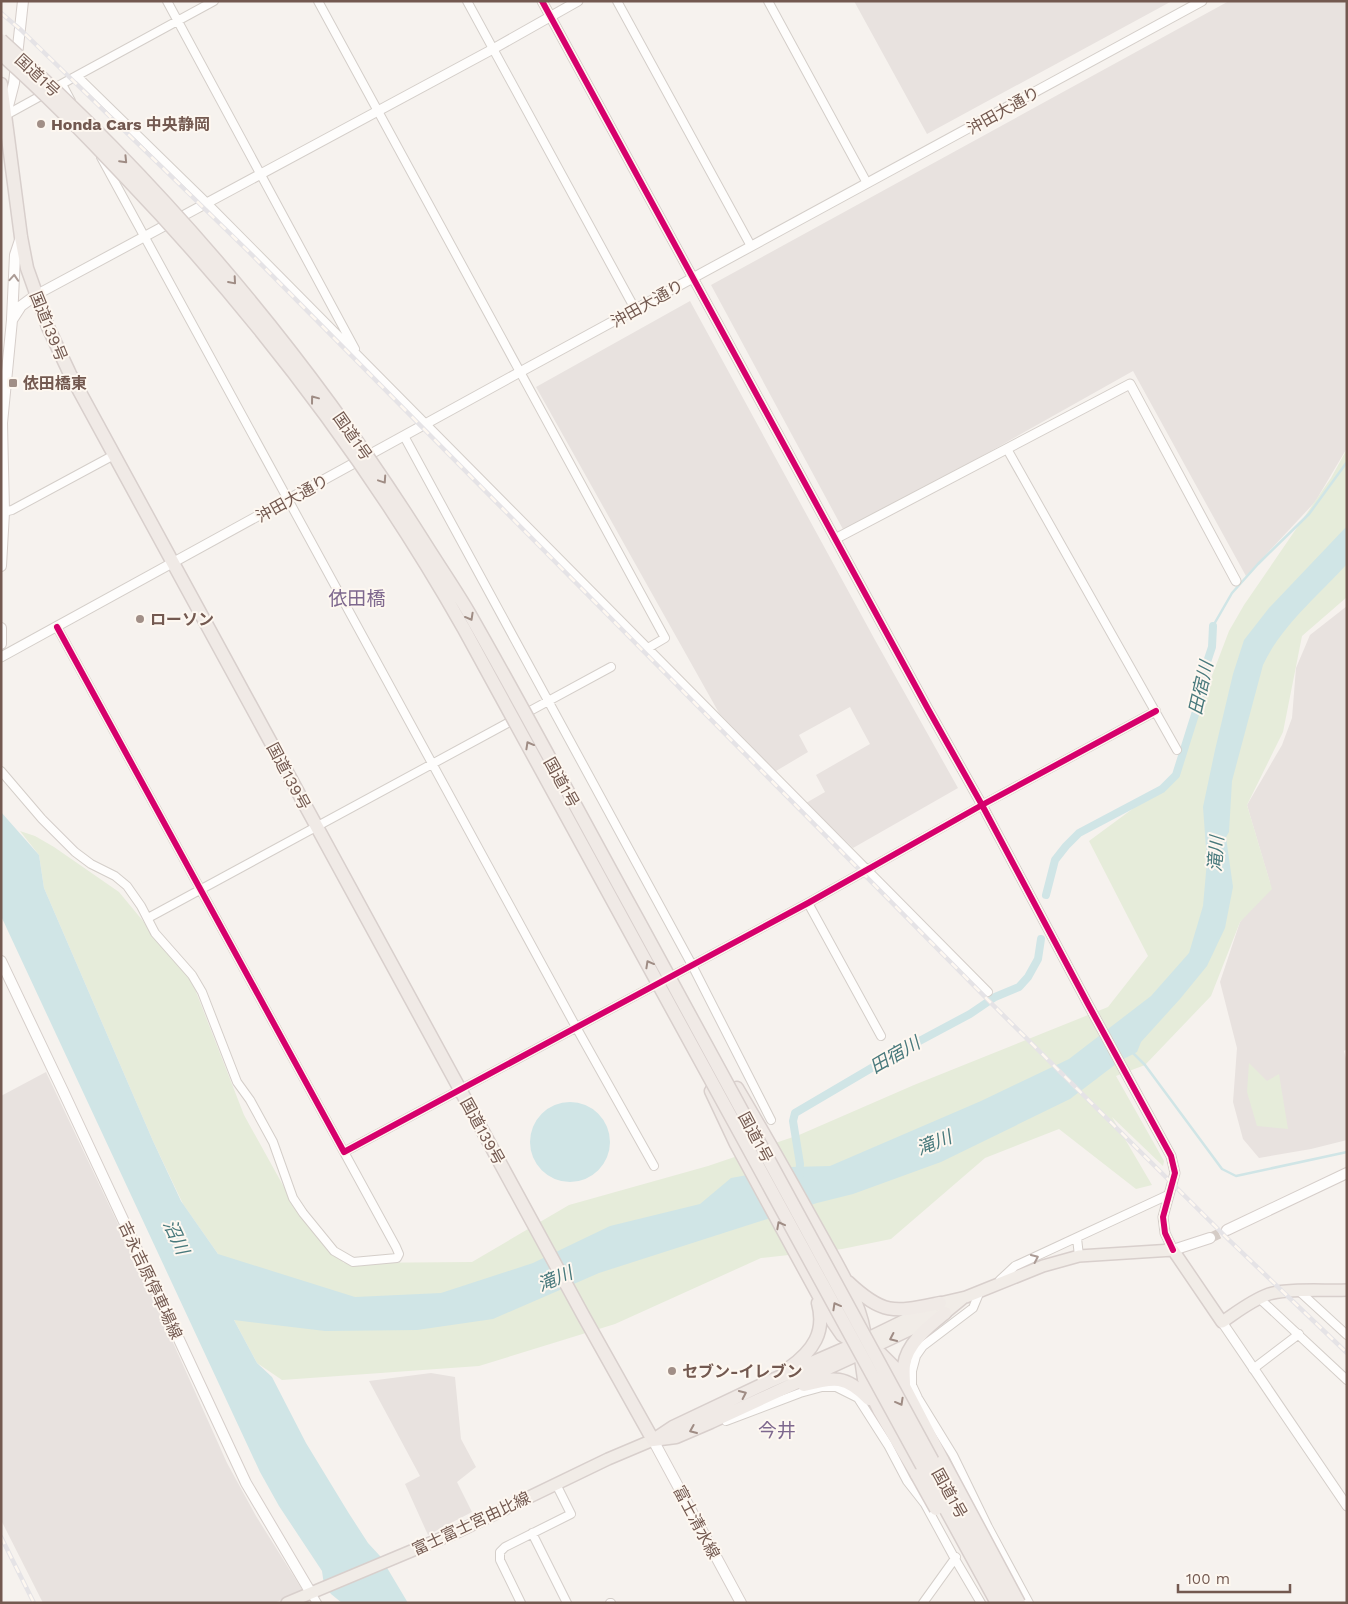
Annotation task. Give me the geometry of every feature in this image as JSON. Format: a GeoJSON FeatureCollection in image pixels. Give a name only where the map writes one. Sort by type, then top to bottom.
{"type":"FeatureCollection","features":[{"type":"Feature","properties":{"kind":"highway","name":"国道1号"},"geometry":{"type":"LineString","coordinates":[[1,40],[86,121],[175,213],[258,310],[335,410],[400,505],[468,611],[997,1603]]}},
{"type":"Feature","properties":{"kind":"highway","name":"国道1号"},"geometry":{"type":"LineString","coordinates":[[1,54],[79,127],[169,222],[257,326],[348,446],[392,511],[446,597],[669,989],[1010,1603]]}},
{"type":"Feature","properties":{"kind":"highway","name":"国道139号"},"geometry":{"type":"LineString","coordinates":[[1,84],[21,237],[27,268],[48,327],[70,374],[172,564],[653,1440]]}},
{"type":"Feature","properties":{"kind":"highway"},"geometry":{"type":"LineString","coordinates":[[669,989],[763,1131],[843,1277],[860,1312],[864,1329],[864,1379],[879,1410],[918,1475],[988,1603]]}},
{"type":"Feature","properties":{"kind":"highway"},"geometry":{"type":"LineString","coordinates":[[669,989],[736,1144],[832,1322],[842,1335],[882,1354],[894,1367],[1019,1603]]}},
{"type":"Feature","properties":{"kind":"highway"},"geometry":{"type":"LineString","coordinates":[[843,1277],[864,1298],[879,1306],[909,1309],[943,1308]]}},
{"type":"Feature","properties":{"kind":"highway"},"geometry":{"type":"LineString","coordinates":[[653,1440],[676,1437],[711,1422],[770,1388],[812,1348],[818,1336],[821,1323],[816,1292]]}},
{"type":"Feature","properties":{"kind":"highway"},"geometry":{"type":"LineString","coordinates":[[904,1386],[904,1364],[908,1352],[943,1308]]}},
{"type":"Feature","properties":{"kind":"highway"},"geometry":{"type":"LineString","coordinates":[[653,1440],[673,1427],[770,1388],[863,1346]]}},
{"type":"Feature","properties":{"kind":"highway"},"geometry":{"type":"LineString","coordinates":[[770,1388],[828,1380],[846,1380],[859,1388],[879,1410]]}},
{"type":"Feature","properties":{"kind":"main road"},"geometry":{"type":"LineString","coordinates":[[6,115],[14,83],[23,1]]}},
{"type":"Feature","properties":{"kind":"main road"},"geometry":{"type":"LineString","coordinates":[[1,566],[4,512],[2,415],[12,320],[15,255],[21,237]]}},
{"type":"Feature","properties":{"kind":"main road"},"geometry":{"type":"LineString","coordinates":[[12,320],[21,306],[36,295]]}},
{"type":"Feature","properties":{"kind":"main road"},"geometry":{"type":"LineString","coordinates":[[1,628],[1,644]]}},
{"type":"Feature","properties":{"kind":"main road","name":"吉永吉原停車場線"},"geometry":{"type":"LineString","coordinates":[[3,967],[48,1057],[246,1483],[314,1596]]}},
{"type":"Feature","properties":{"kind":"main road"},"geometry":{"type":"LineString","coordinates":[[1227,1230],[1347,1173]]}},
{"type":"Feature","properties":{"kind":"main road"},"geometry":{"type":"LineString","coordinates":[[863,1346],[966,1297],[1043,1266],[1079,1256],[1172,1250],[1210,1238]]}},
{"type":"Feature","properties":{"kind":"main road"},"geometry":{"type":"LineString","coordinates":[[1172,1250],[1222,1322],[1260,1298],[1278,1292],[1347,1290]]}},
{"type":"Feature","properties":{"kind":"main road","name":"富士富士宮由比線"},"geometry":{"type":"LineString","coordinates":[[288,1603],[314,1596],[608,1459],[653,1440]]}},
{"type":"Feature","properties":{"kind":"main road","name":"富士清水線"},"geometry":{"type":"LineString","coordinates":[[653,1440],[741,1603]]}},
{"type":"Feature","properties":{"kind":"street"},"geometry":{"type":"LineString","coordinates":[[167,1],[360,358]]}},
{"type":"Feature","properties":{"kind":"street"},"geometry":{"type":"LineString","coordinates":[[6,115],[214,1]]}},
{"type":"Feature","properties":{"kind":"street"},"geometry":{"type":"LineString","coordinates":[[318,1],[665,638],[648,648]]}},
{"type":"Feature","properties":{"kind":"street"},"geometry":{"type":"LineString","coordinates":[[467,1],[636,309]]}},
{"type":"Feature","properties":{"kind":"street"},"geometry":{"type":"LineString","coordinates":[[542,1],[1172,1156],[1175,1173],[1163,1217],[1165,1233],[1172,1250]]}},
{"type":"Feature","properties":{"kind":"street"},"geometry":{"type":"LineString","coordinates":[[36,295],[493,49],[578,1]]}},
{"type":"Feature","properties":{"kind":"street"},"geometry":{"type":"LineString","coordinates":[[617,1],[751,246]]}},
{"type":"Feature","properties":{"kind":"street"},"geometry":{"type":"LineString","coordinates":[[768,1],[867,183]]}},
{"type":"Feature","properties":{"kind":"street","name":"沖田大通り"},"geometry":{"type":"LineString","coordinates":[[1,657],[1202,1]]}},
{"type":"Feature","properties":{"kind":"street"},"geometry":{"type":"LineString","coordinates":[[77,76],[208,203],[988,992]]}},
{"type":"Feature","properties":{"kind":"street"},"geometry":{"type":"LineString","coordinates":[[62,84],[432,765],[654,1166]]}},
{"type":"Feature","properties":{"kind":"street"},"geometry":{"type":"LineString","coordinates":[[835,540],[1130,384],[1236,581]]}},
{"type":"Feature","properties":{"kind":"street"},"geometry":{"type":"LineString","coordinates":[[404,436],[692,965],[771,1120]]}},
{"type":"Feature","properties":{"kind":"street"},"geometry":{"type":"LineString","coordinates":[[1007,449],[1177,750]]}},
{"type":"Feature","properties":{"kind":"street"},"geometry":{"type":"LineString","coordinates":[[4,512],[12,510],[114,455]]}},
{"type":"Feature","properties":{"kind":"street"},"geometry":{"type":"LineString","coordinates":[[1,771],[42,819],[76,852],[91,864],[114,876],[127,886],[148,918],[155,933],[184,964],[202,992],[237,1082],[250,1100],[273,1142],[298,1206],[339,1255],[353,1262],[397,1258],[399,1254],[396,1248],[58,627]]}},
{"type":"Feature","properties":{"kind":"street"},"geometry":{"type":"LineString","coordinates":[[148,918],[611,668]]}},
{"type":"Feature","properties":{"kind":"street"},"geometry":{"type":"LineString","coordinates":[[344,1152],[808,903],[982,805],[1156,711]]}},
{"type":"Feature","properties":{"kind":"street"},"geometry":{"type":"LineString","coordinates":[[808,903],[881,1036]]}},
{"type":"Feature","properties":{"kind":"street"},"geometry":{"type":"LineString","coordinates":[[995,1285],[1015,1266],[1168,1196]]}},
{"type":"Feature","properties":{"kind":"street"},"geometry":{"type":"LineString","coordinates":[[1077,1238],[1079,1256]]}},
{"type":"Feature","properties":{"kind":"street"},"geometry":{"type":"LineString","coordinates":[[980,1291],[973,1308],[922,1346],[916,1356],[912,1370],[912,1385],[953,1455],[986,1529],[1029,1603]]}},
{"type":"Feature","properties":{"kind":"street"},"geometry":{"type":"LineString","coordinates":[[1299,1291],[1347,1335]]}},
{"type":"Feature","properties":{"kind":"street"},"geometry":{"type":"LineString","coordinates":[[1260,1298],[1347,1380]]}},
{"type":"Feature","properties":{"kind":"street"},"geometry":{"type":"LineString","coordinates":[[1222,1322],[1347,1506]]}},
{"type":"Feature","properties":{"kind":"street"},"geometry":{"type":"LineString","coordinates":[[1253,1369],[1299,1334]]}},
{"type":"Feature","properties":{"kind":"street"},"geometry":{"type":"LineString","coordinates":[[711,1422],[728,1420],[800,1393],[822,1387],[836,1387],[858,1398],[888,1445],[907,1481],[925,1504],[982,1603]]}},
{"type":"Feature","properties":{"kind":"street"},"geometry":{"type":"LineString","coordinates":[[521,1603],[500,1560],[500,1552],[505,1547],[571,1514],[556,1484]]}},
{"type":"Feature","properties":{"kind":"street"},"geometry":{"type":"LineString","coordinates":[[532,1533],[565,1602]]}},
{"type":"Feature","properties":{"kind":"street"},"geometry":{"type":"LineString","coordinates":[[923,1603],[956,1558]]}},
{"type":"Feature","properties":{"kind":"shaded area"},"geometry":{"type":"Polygon","coordinates":[[[854,1],[1172,1],[927,134],[854,1]]]}},
{"type":"Feature","properties":{"kind":"shaded area"},"geometry":{"type":"Polygon","coordinates":[[[1229,1],[1347,1],[1347,448],[1315,502],[1246,576],[1133,371],[845,533],[711,285],[1229,1]]]}},
{"type":"Feature","properties":{"kind":"shaded area"},"geometry":{"type":"Polygon","coordinates":[[[690,301],[958,788],[853,848],[806,803],[825,792],[816,775],[870,744],[850,707],[799,735],[808,752],[776,771],[719,713],[536,387],[690,301]]]}},
{"type":"Feature","properties":{"kind":"shaded area"},"geometry":{"type":"Polygon","coordinates":[[[1347,606],[1347,1049],[1344,1051],[1347,1062],[1347,1140],[1311,1149],[1259,1158],[1243,1139],[1233,1102],[1237,1048],[1220,982],[1240,922],[1270,883],[1247,805],[1282,745],[1292,718],[1296,668],[1310,635],[1347,606]]]}},
{"type":"Feature","properties":{"kind":"shaded area"},"geometry":{"type":"Polygon","coordinates":[[[46,1072],[153,1298],[227,1463],[256,1516],[303,1591],[274,1603],[43,1603],[1,1520],[1,1096],[46,1072]]]}},
{"type":"Feature","properties":{"kind":"shaded area"},"geometry":{"type":"Polygon","coordinates":[[[431,1373],[455,1377],[461,1439],[476,1467],[457,1482],[472,1512],[428,1535],[405,1484],[420,1476],[369,1381],[431,1373]]]}},
{"type":"Feature","properties":{"kind":"green space"},"geometry":{"type":"Polygon","coordinates":[[[1347,449],[1347,597],[1302,636],[1283,732],[1247,805],[1272,889],[1240,922],[1211,996],[1145,1065],[1116,1076],[1164,1161],[1163,1166],[1112,1117],[1152,1185],[1136,1189],[1059,1129],[985,1158],[891,1239],[842,1249],[761,1258],[615,1324],[479,1366],[282,1380],[257,1363],[234,1320],[218,1254],[183,1204],[153,1141],[44,888],[39,855],[20,831],[35,836],[54,847],[119,892],[191,979],[244,1115],[300,1216],[344,1263],[472,1262],[569,1205],[708,1166],[799,1135],[914,1085],[1108,1007],[1148,956],[1089,841],[1169,782],[1186,744],[1229,631],[1244,605],[1331,478],[1347,449]]]}},
{"type":"Feature","properties":{"kind":"green space"},"geometry":{"type":"Polygon","coordinates":[[[1249,1063],[1267,1081],[1279,1074],[1288,1129],[1257,1126],[1247,1092],[1249,1063]]]}},
{"type":"Feature","properties":{"kind":"water"},"geometry":{"type":"Polygon","coordinates":[[[1347,526],[1347,564],[1290,624],[1263,665],[1232,781],[1229,832],[1226,837],[1233,887],[1225,928],[1207,966],[1141,1042],[1137,1052],[1120,1061],[1070,1099],[941,1162],[853,1194],[817,1203],[599,1273],[493,1319],[417,1330],[325,1331],[234,1320],[257,1363],[272,1377],[306,1443],[348,1512],[368,1543],[380,1556],[408,1603],[342,1603],[331,1594],[324,1585],[322,1571],[279,1506],[260,1472],[1,916],[1,812],[39,855],[44,888],[153,1141],[181,1201],[218,1254],[355,1297],[441,1293],[533,1263],[610,1226],[700,1204],[731,1178],[792,1167],[830,1166],[981,1101],[1069,1059],[1151,996],[1189,953],[1203,906],[1207,861],[1203,807],[1233,674],[1244,640],[1269,608],[1347,526]]]}},
{"type":"Feature","properties":{"kind":"water"},"geometry":{"type":"Polygon","coordinates":[[[570,1102],[585,1105],[598,1114],[607,1127],[610,1142],[607,1157],[598,1170],[585,1179],[570,1182],[555,1179],[542,1170],[533,1157],[530,1142],[533,1127],[542,1114],[555,1105],[570,1102]]]}},
{"type":"Feature","properties":{"kind":"waterway","name":"田宿川"},"geometry":{"type":"LineString","coordinates":[[1213,626],[1232,593],[1258,564],[1309,514],[1347,462]]}},
{"type":"Feature","properties":{"kind":"waterway","name":"田宿川"},"geometry":{"type":"LineString","coordinates":[[1046,895],[1055,860],[1079,833],[1162,789],[1176,775],[1204,686],[1206,665],[1212,647],[1213,626]]}},
{"type":"Feature","properties":{"kind":"waterway","name":"田宿川"},"geometry":{"type":"LineString","coordinates":[[799,1177],[800,1164],[793,1121],[795,1113],[897,1053],[970,1014],[995,997],[1019,987],[1028,977],[1038,959],[1041,939]]}},
{"type":"Feature","properties":{"kind":"waterway"},"geometry":{"type":"LineString","coordinates":[[1132,1052],[1145,1065],[1222,1169],[1236,1176],[1347,1152]]}},
{"type":"Feature","properties":{"kind":"tunnel"},"geometry":{"type":"LineString","coordinates":[[1210,1238],[1227,1230]]}},
{"type":"Feature","properties":{"kind":"railway"},"geometry":{"type":"LineString","coordinates":[[1,13],[21,30],[250,253],[990,1002],[1229,1240],[1347,1353]]}},
{"type":"Feature","properties":{"kind":"railway"},"geometry":{"type":"LineString","coordinates":[[1,1537],[34,1603]]}},
{"type":"Feature","properties":{"kind":"cycle path"},"geometry":{"type":"LineString","coordinates":[[542,1],[982,805],[1171,1156],[1175,1173],[1163,1217],[1165,1233],[1173,1250]]}},
{"type":"Feature","properties":{"kind":"cycle path"},"geometry":{"type":"LineString","coordinates":[[57,627],[344,1152],[808,903],[982,805],[1156,711]]}},
{"type":"Feature","properties":{"kind":"place","name":"Honda Cars 中央静岡"},"geometry":{"type":"Point","coordinates":[41,124]}},
{"type":"Feature","properties":{"kind":"place","name":"依田橋東"},"geometry":{"type":"Point","coordinates":[13,383]}},
{"type":"Feature","properties":{"kind":"place","name":"ローソン"},"geometry":{"type":"Point","coordinates":[140,619]}},
{"type":"Feature","properties":{"kind":"place","name":"セブン-イレブン"},"geometry":{"type":"Point","coordinates":[672,1371]}},
{"type":"Feature","properties":{"kind":"district","name":"依田橋"},"geometry":{"type":"Point","coordinates":[357,598]}},
{"type":"Feature","properties":{"kind":"district","name":"今井"},"geometry":{"type":"Point","coordinates":[777,1430]}},
{"type":"Feature","properties":{"kind":"water label","name":"滝川"},"geometry":{"type":"Point","coordinates":[1216,854]}},
{"type":"Feature","properties":{"kind":"water label","name":"滝川"},"geometry":{"type":"Point","coordinates":[934,1143]}},
{"type":"Feature","properties":{"kind":"water label","name":"沼川"},"geometry":{"type":"Point","coordinates":[176,1237]}},
{"type":"Feature","properties":{"kind":"water label","name":"滝川"},"geometry":{"type":"Point","coordinates":[555,1279]}}]}
